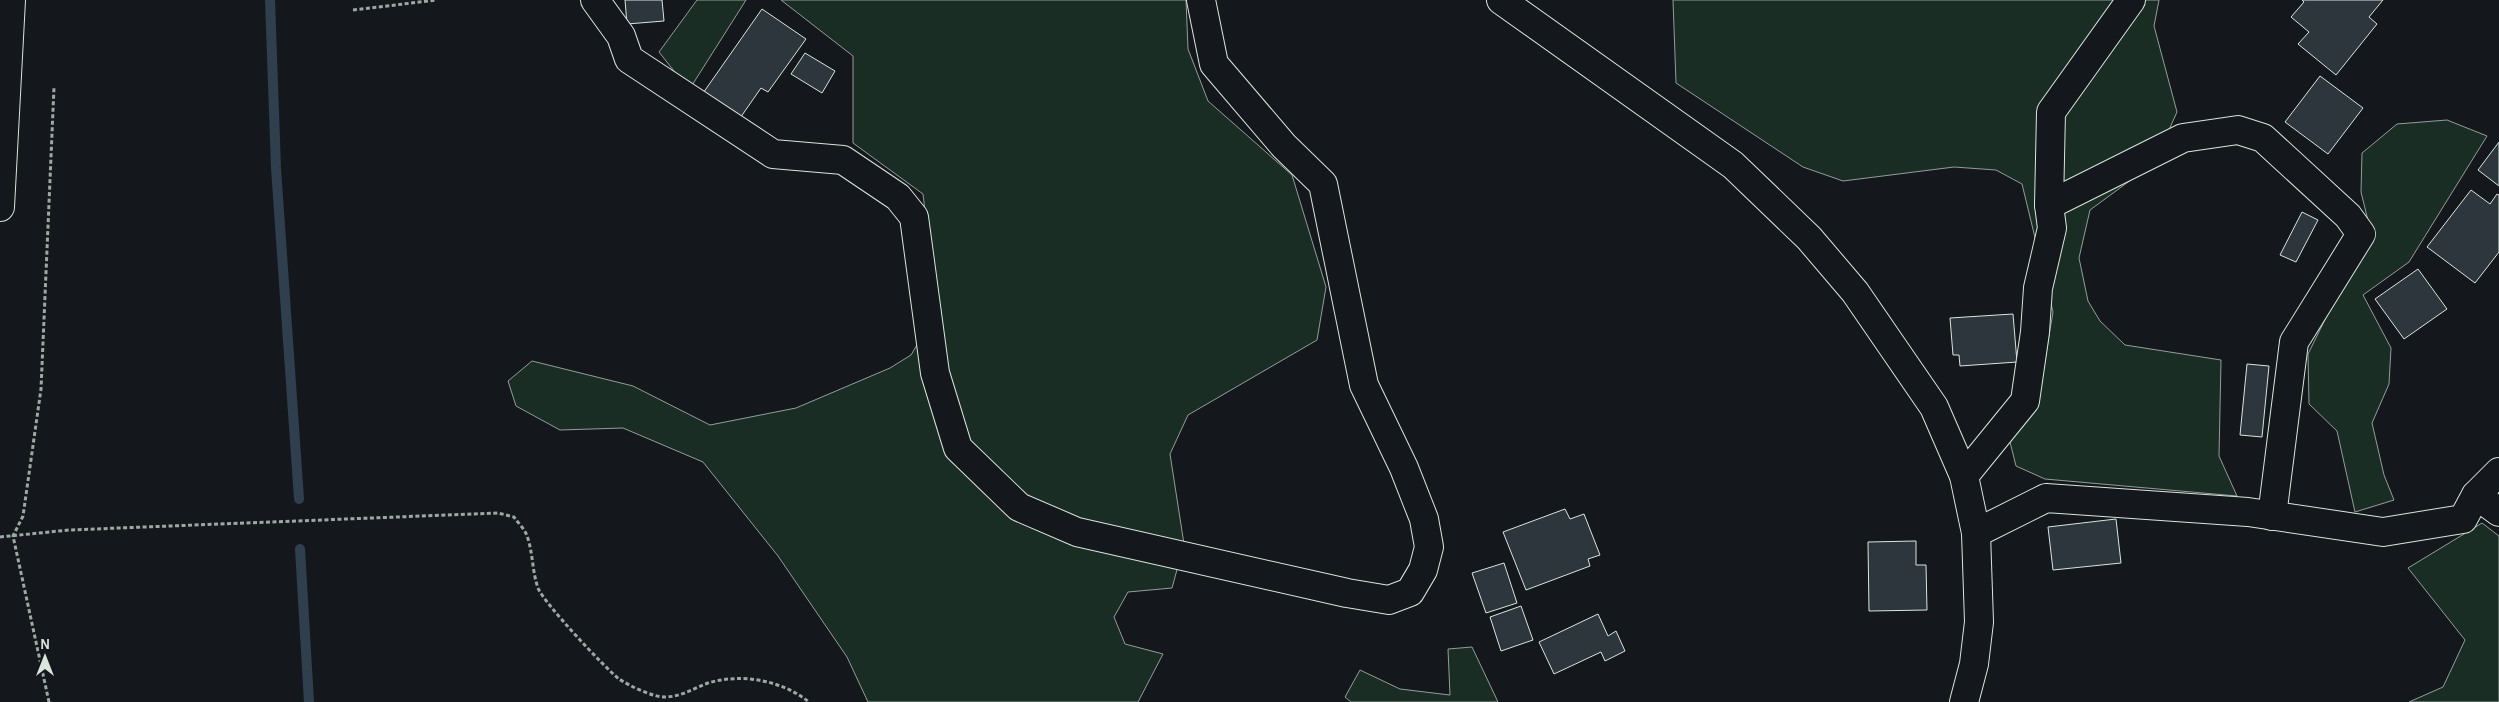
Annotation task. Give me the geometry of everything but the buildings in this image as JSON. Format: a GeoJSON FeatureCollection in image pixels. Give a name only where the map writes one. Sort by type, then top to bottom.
{"type":"FeatureCollection","features":[{"type":"Feature","properties":{"kind":"street"},"geometry":{"type":"LineString","coordinates":[[0,207],[11,0]]}},
{"type":"Feature","properties":{"kind":"street"},"geometry":{"type":"LineString","coordinates":[[595,0],[620,36],[629,58],[773,154],[843,160],[898,197],[914,217],[935,374],[958,448],[1019,508],[1077,532],[1347,593],[1388,600],[1410,592],[1423,570],[1429,547],[1424,519],[1404,468],[1364,385],[1323,184],[1284,146],[1214,64],[1201,0]]}},
{"type":"Feature","properties":{"kind":"street"},"geometry":{"type":"LineString","coordinates":[[1501,0],[1733,165],[1809,238],[1855,292],[1934,407],[1964,476],[1976,533],[1979,622],[1974,664],[1964,702]]}},
{"type":"Feature","properties":{"kind":"street"},"geometry":{"type":"LineString","coordinates":[[1964,476],[2024,401],[2035,332],[2038,288],[2052,228],[2049,205],[2051,112],[2132,0]]}},
{"type":"Feature","properties":{"kind":"street"},"geometry":{"type":"LineString","coordinates":[[2049,205],[2183,138],[2238,130],[2263,138],[2348,216],[2361,234],[2294,342],[2272,516]]}},
{"type":"Feature","properties":{"kind":"street"},"geometry":{"type":"LineString","coordinates":[[1976,533],[2046,498],[2248,512],[2383,532],[2463,519],[2476,495],[2499,472]]}},
{"type":"Feature","properties":{"kind":"street"},"geometry":{"type":"LineString","coordinates":[[2476,495],[2499,512]]}},
{"type":"Feature","properties":{"kind":"path"},"geometry":{"type":"LineString","coordinates":[[353,10],[437,0]]}},
{"type":"Feature","properties":{"kind":"path"},"geometry":{"type":"LineString","coordinates":[[49,702],[14,536],[23,516],[42,389],[54,87]]}},
{"type":"Feature","properties":{"kind":"path"},"geometry":{"type":"LineString","coordinates":[[0,537],[69,530],[498,513],[514,517],[527,534],[538,589],[564,622],[619,678],[642,690],[664,697],[688,692],[709,683],[747,677],[775,684],[800,695],[809,702]]}},
{"type":"Feature","properties":{"kind":"green space"},"geometry":{"type":"Polygon","coordinates":[[[697,0],[746,0],[689,90],[659,52],[697,0]]]}},
{"type":"Feature","properties":{"kind":"green space"},"geometry":{"type":"Polygon","coordinates":[[[781,0],[1186,0],[1188,49],[1208,101],[1292,175],[1326,287],[1317,340],[1188,415],[1170,454],[1184,544],[1172,588],[1128,592],[1114,617],[1125,644],[1163,654],[1138,702],[868,702],[847,657],[778,556],[703,462],[623,428],[560,430],[516,406],[508,381],[532,361],[633,386],[710,425],[796,408],[890,368],[911,355],[937,311],[923,194],[853,143],[853,56],[781,0]]]}},
{"type":"Feature","properties":{"kind":"green space"},"geometry":{"type":"Polygon","coordinates":[[[1673,0],[2159,0],[2154,26],[2177,112],[2154,163],[2090,210],[2079,258],[2088,301],[2100,321],[2125,345],[2221,360],[2219,456],[2237,496],[2045,479],[2016,466],[2008,434],[2038,403],[2053,312],[2022,184],[1996,170],[1954,167],[1843,181],[1803,167],[1676,83],[1673,0]]]}},
{"type":"Feature","properties":{"kind":"green space"},"geometry":{"type":"Polygon","coordinates":[[[2447,120],[2487,136],[2409,262],[2363,295],[2391,348],[2389,384],[2372,423],[2384,475],[2394,500],[2355,512],[2337,431],[2309,404],[2308,354],[2345,279],[2371,233],[2361,192],[2362,153],[2397,124],[2447,120]]]}},
{"type":"Feature","properties":{"kind":"green space"},"geometry":{"type":"Polygon","coordinates":[[[2482,523],[2499,536],[2499,702],[2409,702],[2443,687],[2465,640],[2408,568],[2482,523]]]}},
{"type":"Feature","properties":{"kind":"green space"},"geometry":{"type":"Polygon","coordinates":[[[1472,647],[1498,702],[1351,702],[1345,697],[1360,670],[1400,689],[1450,695],[1448,649],[1472,647]]]}},
{"type":"Feature","properties":{"kind":"waterway"},"geometry":{"type":"LineString","coordinates":[[270,0],[276,168],[299,499]]}},
{"type":"Feature","properties":{"kind":"waterway"},"geometry":{"type":"LineString","coordinates":[[300,549],[309,702]]}}]}
